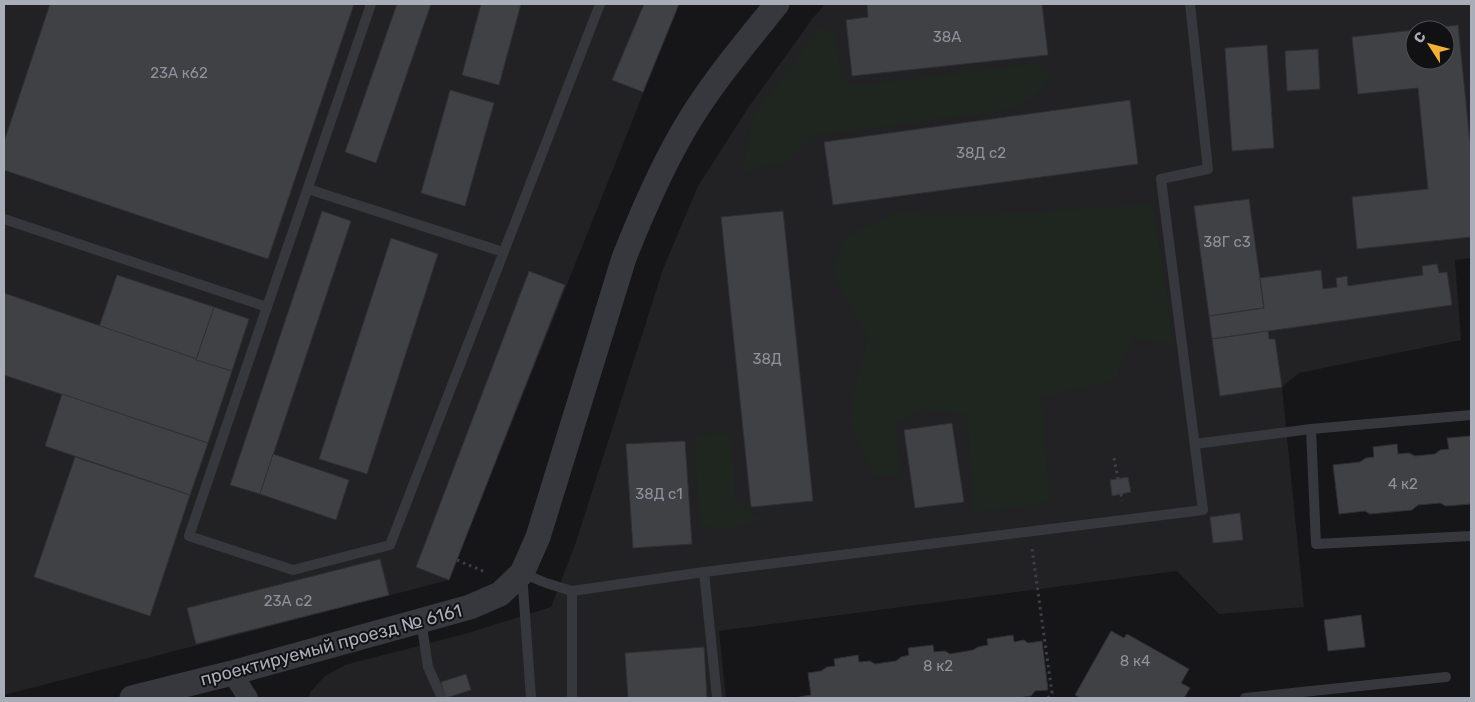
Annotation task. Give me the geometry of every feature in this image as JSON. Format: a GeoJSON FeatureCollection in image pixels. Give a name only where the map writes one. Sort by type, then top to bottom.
{"type":"FeatureCollection","features":[{"type":"Feature","properties":{"kind":"street"},"geometry":{"type":"LineString","coordinates":[[522,573],[538,537],[624,258],[644,208],[662,168],[683,131],[714,84],[777,4]]}},
{"type":"Feature","properties":{"kind":"street","name":"проектируемый проезд № 6161"},"geometry":{"type":"LineString","coordinates":[[132,698],[232,673],[470,607],[500,594],[522,573]]}},
{"type":"Feature","properties":{"kind":"street"},"geometry":{"type":"LineString","coordinates":[[232,673],[248,698]]}},
{"type":"Feature","properties":{"kind":"lane"},"geometry":{"type":"LineString","coordinates":[[371,4],[189,536],[293,570],[390,545],[600,4]]}},
{"type":"Feature","properties":{"kind":"lane"},"geometry":{"type":"LineString","coordinates":[[530,698],[522,573],[572,591],[704,572],[1203,510],[1161,179],[1208,169],[1190,4]]}},
{"type":"Feature","properties":{"kind":"lane"},"geometry":{"type":"LineString","coordinates":[[308,189],[503,252]]}},
{"type":"Feature","properties":{"kind":"lane"},"geometry":{"type":"LineString","coordinates":[[4,220],[267,307]]}},
{"type":"Feature","properties":{"kind":"lane"},"geometry":{"type":"LineString","coordinates":[[1195,444],[1311,429],[1471,415]]}},
{"type":"Feature","properties":{"kind":"lane"},"geometry":{"type":"LineString","coordinates":[[1311,429],[1316,544],[1471,536]]}},
{"type":"Feature","properties":{"kind":"lane"},"geometry":{"type":"LineString","coordinates":[[704,572],[717,698]]}},
{"type":"Feature","properties":{"kind":"lane"},"geometry":{"type":"LineString","coordinates":[[572,591],[572,698]]}},
{"type":"Feature","properties":{"kind":"lane"},"geometry":{"type":"LineString","coordinates":[[421,620],[428,667],[442,698]]}},
{"type":"Feature","properties":{"kind":"lane"},"geometry":{"type":"LineString","coordinates":[[1245,698],[1446,677]]}},
{"type":"Feature","properties":{"kind":"path"},"geometry":{"type":"LineString","coordinates":[[1114,458],[1118,479]]}},
{"type":"Feature","properties":{"kind":"path"},"geometry":{"type":"LineString","coordinates":[[1030,532],[1052,693],[1048,698]]}},
{"type":"Feature","properties":{"kind":"path"},"geometry":{"type":"LineString","coordinates":[[457,560],[485,572]]}},
{"type":"Feature","properties":{"kind":"shaded area"},"geometry":{"type":"Polygon","coordinates":[[[4,4],[679,4],[449,580],[4,695],[4,4]]]}},
{"type":"Feature","properties":{"kind":"shaded area"},"geometry":{"type":"Polygon","coordinates":[[[825,4],[1471,4],[1471,258],[1455,260],[1461,340],[1299,373],[1282,387],[1304,607],[1219,614],[1177,571],[719,631],[726,698],[309,698],[310,692],[325,676],[345,665],[468,633],[551,607],[576,542],[663,269],[698,186],[750,105],[825,4]]]}},
{"type":"Feature","properties":{"kind":"shaded area"},"geometry":{"type":"Polygon","coordinates":[[[821,27],[835,34],[841,78],[855,86],[1038,63],[1050,79],[1035,97],[1006,111],[816,135],[789,160],[743,173],[753,115],[821,27]]]}},
{"type":"Feature","properties":{"kind":"shaded area"},"geometry":{"type":"Polygon","coordinates":[[[1153,204],[1174,345],[1132,337],[1115,380],[1041,397],[1050,502],[974,513],[967,415],[919,409],[895,427],[901,476],[876,476],[850,426],[855,386],[868,338],[832,273],[844,237],[894,213],[965,216],[1153,204]]]}},
{"type":"Feature","properties":{"kind":"shaded area"},"geometry":{"type":"Polygon","coordinates":[[[729,433],[734,463],[735,501],[763,519],[727,530],[700,526],[694,435],[729,433]]]}},
{"type":"Feature","properties":{"kind":"building"},"geometry":{"type":"Polygon","coordinates":[[[50,4],[354,4],[268,259],[4,170],[4,142],[50,4]]]}},
{"type":"Feature","properties":{"kind":"building"},"geometry":{"type":"Polygon","coordinates":[[[397,4],[431,4],[376,163],[345,152],[397,4]]]}},
{"type":"Feature","properties":{"kind":"building"},"geometry":{"type":"Polygon","coordinates":[[[481,4],[521,4],[499,85],[462,75],[481,4]]]}},
{"type":"Feature","properties":{"kind":"building"},"geometry":{"type":"Polygon","coordinates":[[[644,4],[679,4],[643,92],[612,80],[644,4]]]}},
{"type":"Feature","properties":{"kind":"building"},"geometry":{"type":"Polygon","coordinates":[[[867,4],[1042,4],[1048,55],[852,76],[846,20],[868,17],[867,4]]]}},
{"type":"Feature","properties":{"kind":"building"},"geometry":{"type":"Polygon","coordinates":[[[1455,25],[1458,25],[1471,152],[1471,237],[1357,249],[1352,197],[1428,189],[1418,88],[1358,94],[1352,37],[1405,31],[1405,70],[1455,70],[1455,25]]]}},
{"type":"Feature","properties":{"kind":"building"},"geometry":{"type":"Polygon","coordinates":[[[1267,45],[1274,148],[1232,151],[1225,48],[1267,45]]]}},
{"type":"Feature","properties":{"kind":"building"},"geometry":{"type":"Polygon","coordinates":[[[1318,49],[1320,89],[1287,91],[1285,51],[1318,49]]]}},
{"type":"Feature","properties":{"kind":"building"},"geometry":{"type":"Polygon","coordinates":[[[450,90],[494,103],[465,206],[421,193],[450,90]]]}},
{"type":"Feature","properties":{"kind":"building"},"geometry":{"type":"Polygon","coordinates":[[[1130,100],[1138,164],[833,205],[824,142],[1130,100]]]}},
{"type":"Feature","properties":{"kind":"building"},"geometry":{"type":"Polygon","coordinates":[[[1249,199],[1264,308],[1209,316],[1194,206],[1249,199]]]}},
{"type":"Feature","properties":{"kind":"building"},"geometry":{"type":"Polygon","coordinates":[[[322,211],[351,221],[260,494],[230,485],[322,211]]]}},
{"type":"Feature","properties":{"kind":"building"},"geometry":{"type":"Polygon","coordinates":[[[783,211],[813,501],[751,507],[721,217],[783,211]]]}},
{"type":"Feature","properties":{"kind":"building"},"geometry":{"type":"Polygon","coordinates":[[[391,238],[438,254],[367,474],[319,459],[391,238]]]}},
{"type":"Feature","properties":{"kind":"building"},"geometry":{"type":"Polygon","coordinates":[[[1437,264],[1439,273],[1447,272],[1452,305],[1212,339],[1209,316],[1264,308],[1260,278],[1321,270],[1323,289],[1337,287],[1336,278],[1347,276],[1348,286],[1423,275],[1422,266],[1437,264]]]}},
{"type":"Feature","properties":{"kind":"building"},"geometry":{"type":"Polygon","coordinates":[[[529,271],[565,285],[449,580],[416,567],[529,271]]]}},
{"type":"Feature","properties":{"kind":"building"},"geometry":{"type":"Polygon","coordinates":[[[117,275],[214,307],[196,360],[99,327],[117,275]]]}},
{"type":"Feature","properties":{"kind":"building"},"geometry":{"type":"Polygon","coordinates":[[[4,293],[232,371],[208,443],[4,375],[4,293]]]}},
{"type":"Feature","properties":{"kind":"building"},"geometry":{"type":"Polygon","coordinates":[[[214,307],[249,319],[232,371],[196,360],[214,307]]]}},
{"type":"Feature","properties":{"kind":"building"},"geometry":{"type":"Polygon","coordinates":[[[1268,331],[1269,339],[1275,339],[1282,387],[1220,396],[1212,339],[1268,331]]]}},
{"type":"Feature","properties":{"kind":"building"},"geometry":{"type":"Polygon","coordinates":[[[62,394],[208,443],[190,495],[45,446],[62,394]]]}},
{"type":"Feature","properties":{"kind":"building"},"geometry":{"type":"Polygon","coordinates":[[[952,423],[964,502],[915,508],[904,430],[952,423]]]}},
{"type":"Feature","properties":{"kind":"building"},"geometry":{"type":"Polygon","coordinates":[[[1471,436],[1471,504],[1446,506],[1440,503],[1418,505],[1412,510],[1370,514],[1365,511],[1339,514],[1333,465],[1360,462],[1366,458],[1374,457],[1373,447],[1397,444],[1398,454],[1409,453],[1415,456],[1435,454],[1440,450],[1449,449],[1447,438],[1471,436]]]}},
{"type":"Feature","properties":{"kind":"building"},"geometry":{"type":"Polygon","coordinates":[[[685,441],[692,544],[633,548],[626,444],[685,441]]]}},
{"type":"Feature","properties":{"kind":"building"},"geometry":{"type":"Polygon","coordinates":[[[273,454],[349,480],[336,520],[260,494],[273,454]]]}},
{"type":"Feature","properties":{"kind":"building"},"geometry":{"type":"Polygon","coordinates":[[[75,457],[190,495],[150,616],[34,577],[75,457]]]}},
{"type":"Feature","properties":{"kind":"building"},"geometry":{"type":"Polygon","coordinates":[[[1128,477],[1131,492],[1112,496],[1110,480],[1128,477]]]}},
{"type":"Feature","properties":{"kind":"building"},"geometry":{"type":"Polygon","coordinates":[[[1240,513],[1243,540],[1213,543],[1210,517],[1240,513]]]}},
{"type":"Feature","properties":{"kind":"building"},"geometry":{"type":"Polygon","coordinates":[[[380,559],[389,595],[196,644],[187,608],[380,559]]]}},
{"type":"Feature","properties":{"kind":"building"},"geometry":{"type":"Polygon","coordinates":[[[1361,615],[1365,647],[1328,651],[1324,620],[1361,615]]]}},
{"type":"Feature","properties":{"kind":"building"},"geometry":{"type":"Polygon","coordinates":[[[1111,631],[1124,638],[1127,634],[1189,669],[1181,683],[1190,688],[1184,698],[1081,698],[1075,695],[1111,631]]]}},
{"type":"Feature","properties":{"kind":"building"},"geometry":{"type":"Polygon","coordinates":[[[1013,635],[1014,642],[1024,640],[1028,643],[1042,641],[1048,690],[1035,691],[1031,696],[1017,698],[799,698],[811,695],[808,673],[835,666],[834,659],[858,655],[859,662],[870,661],[875,664],[896,661],[901,657],[909,655],[908,648],[933,645],[934,652],[945,651],[950,654],[988,645],[987,639],[1013,635]]]}},
{"type":"Feature","properties":{"kind":"building"},"geometry":{"type":"Polygon","coordinates":[[[704,647],[707,698],[628,698],[625,653],[704,647]]]}},
{"type":"Feature","properties":{"kind":"building"},"geometry":{"type":"Polygon","coordinates":[[[466,674],[471,690],[446,698],[441,682],[466,674]]]}}]}
